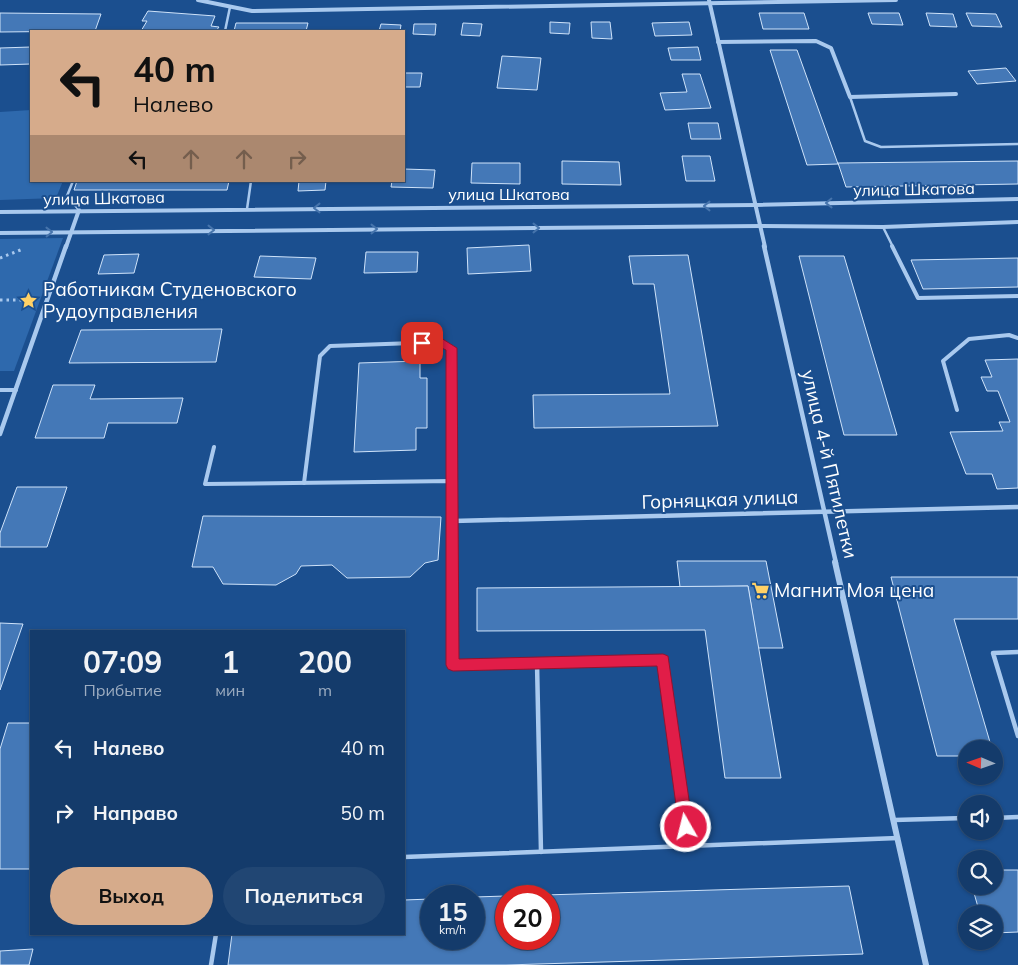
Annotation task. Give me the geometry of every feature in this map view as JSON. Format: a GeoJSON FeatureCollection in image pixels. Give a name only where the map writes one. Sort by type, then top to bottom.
{"type":"FeatureCollection","features":[{"type":"Feature","properties":{"kind":"street"},"geometry":{"type":"LineString","coordinates":[[198,0],[252,11],[896,0]]}},
{"type":"Feature","properties":{"kind":"street","name":"улица 4-й Пятилетки"},"geometry":{"type":"LineString","coordinates":[[709,2],[926,965]]}},
{"type":"Feature","properties":{"kind":"street"},"geometry":{"type":"LineString","coordinates":[[718,42],[816,41],[831,48],[850,97],[956,94]]}},
{"type":"Feature","properties":{"kind":"street","name":"улица Шкатова"},"geometry":{"type":"LineString","coordinates":[[0,212],[756,205],[1018,199]]}},
{"type":"Feature","properties":{"kind":"street"},"geometry":{"type":"LineString","coordinates":[[0,434],[79,210]]}},
{"type":"Feature","properties":{"kind":"street","name":"улица Шкатова"},"geometry":{"type":"LineString","coordinates":[[0,233],[761,226],[883,227],[1018,222]]}},
{"type":"Feature","properties":{"kind":"street","name":"Горняцкая улица"},"geometry":{"type":"LineString","coordinates":[[453,521],[1018,507]]}},
{"type":"Feature","properties":{"kind":"lane"},"geometry":{"type":"LineString","coordinates":[[225,30],[230,7]]}},
{"type":"Feature","properties":{"kind":"lane"},"geometry":{"type":"LineString","coordinates":[[850,97],[865,141],[881,146],[1018,144]]}},
{"type":"Feature","properties":{"kind":"lane"},"geometry":{"type":"LineString","coordinates":[[73,182],[66,196],[79,210]]}},
{"type":"Feature","properties":{"kind":"lane"},"geometry":{"type":"LineString","coordinates":[[247,209],[251,182]]}},
{"type":"Feature","properties":{"kind":"lane"},"geometry":{"type":"LineString","coordinates":[[883,227],[918,298],[1018,296]]}},
{"type":"Feature","properties":{"kind":"lane"},"geometry":{"type":"LineString","coordinates":[[957,410],[944,361],[969,339],[1009,335],[1018,338]]}},
{"type":"Feature","properties":{"kind":"lane"},"geometry":{"type":"LineString","coordinates":[[304,483],[320,356],[330,346],[441,342],[452,348],[453,665],[663,660],[688,846]]}},
{"type":"Feature","properties":{"kind":"lane"},"geometry":{"type":"LineString","coordinates":[[0,390],[16,390]]}},
{"type":"Feature","properties":{"kind":"lane"},"geometry":{"type":"LineString","coordinates":[[214,446],[205,484],[452,481]]}},
{"type":"Feature","properties":{"kind":"lane"},"geometry":{"type":"LineString","coordinates":[[1018,652],[993,653],[1018,736]]}},
{"type":"Feature","properties":{"kind":"lane"},"geometry":{"type":"LineString","coordinates":[[537,663],[541,852]]}},
{"type":"Feature","properties":{"kind":"lane"},"geometry":{"type":"LineString","coordinates":[[1003,818],[1018,817]]}},
{"type":"Feature","properties":{"kind":"lane"},"geometry":{"type":"LineString","coordinates":[[894,820],[958,818]]}},
{"type":"Feature","properties":{"kind":"lane"},"geometry":{"type":"LineString","coordinates":[[405,857],[898,838]]}},
{"type":"Feature","properties":{"kind":"lane"},"geometry":{"type":"LineString","coordinates":[[211,965],[216,935]]}},
{"type":"Feature","properties":{"kind":"path"},"geometry":{"type":"LineString","coordinates":[[0,300],[29,300]]}},
{"type":"Feature","properties":{"kind":"shaded area"},"geometry":{"type":"Polygon","coordinates":[[[30,110],[30,182],[63,182],[56,198],[0,200],[0,112],[30,110]]]}},
{"type":"Feature","properties":{"kind":"shaded area"},"geometry":{"type":"Polygon","coordinates":[[[63,238],[14,371],[0,371],[0,239],[63,238]]]}},
{"type":"Feature","properties":{"kind":"building"},"geometry":{"type":"Polygon","coordinates":[[[148,11],[215,16],[211,26],[219,27],[217,30],[142,30],[147,21],[142,21],[148,11]]]}},
{"type":"Feature","properties":{"kind":"building"},"geometry":{"type":"Polygon","coordinates":[[[0,13],[101,14],[95,30],[0,32],[0,13]]]}},
{"type":"Feature","properties":{"kind":"building"},"geometry":{"type":"Polygon","coordinates":[[[759,13],[804,13],[809,29],[763,29],[759,13]]]}},
{"type":"Feature","properties":{"kind":"building"},"geometry":{"type":"Polygon","coordinates":[[[868,13],[899,13],[903,25],[872,24],[868,13]]]}},
{"type":"Feature","properties":{"kind":"building"},"geometry":{"type":"Polygon","coordinates":[[[926,13],[953,14],[957,27],[930,26],[926,13]]]}},
{"type":"Feature","properties":{"kind":"building"},"geometry":{"type":"Polygon","coordinates":[[[966,13],[996,14],[1002,27],[972,26],[966,13]]]}},
{"type":"Feature","properties":{"kind":"building"},"geometry":{"type":"Polygon","coordinates":[[[550,22],[570,23],[569,34],[550,33],[550,22]]]}},
{"type":"Feature","properties":{"kind":"building"},"geometry":{"type":"Polygon","coordinates":[[[591,22],[610,22],[612,39],[592,38],[591,22]]]}},
{"type":"Feature","properties":{"kind":"building"},"geometry":{"type":"Polygon","coordinates":[[[689,22],[692,35],[655,36],[652,23],[689,22]]]}},
{"type":"Feature","properties":{"kind":"building"},"geometry":{"type":"Polygon","coordinates":[[[236,23],[308,23],[306,30],[234,30],[236,23]]]}},
{"type":"Feature","properties":{"kind":"building"},"geometry":{"type":"Polygon","coordinates":[[[463,23],[482,24],[480,36],[461,35],[463,23]]]}},
{"type":"Feature","properties":{"kind":"building"},"geometry":{"type":"Polygon","coordinates":[[[381,24],[401,25],[400,30],[379,30],[381,24]]]}},
{"type":"Feature","properties":{"kind":"building"},"geometry":{"type":"Polygon","coordinates":[[[414,24],[436,24],[435,35],[413,34],[414,24]]]}},
{"type":"Feature","properties":{"kind":"building"},"geometry":{"type":"Polygon","coordinates":[[[30,47],[30,64],[0,65],[0,48],[30,47]]]}},
{"type":"Feature","properties":{"kind":"building"},"geometry":{"type":"Polygon","coordinates":[[[698,47],[701,60],[671,60],[668,48],[698,47]]]}},
{"type":"Feature","properties":{"kind":"building"},"geometry":{"type":"Polygon","coordinates":[[[770,50],[797,50],[838,164],[807,165],[770,50]]]}},
{"type":"Feature","properties":{"kind":"building"},"geometry":{"type":"Polygon","coordinates":[[[502,56],[541,58],[537,90],[497,88],[502,56]]]}},
{"type":"Feature","properties":{"kind":"building"},"geometry":{"type":"Polygon","coordinates":[[[1006,68],[1016,81],[977,84],[968,71],[1006,68]]]}},
{"type":"Feature","properties":{"kind":"building"},"geometry":{"type":"Polygon","coordinates":[[[405,73],[422,73],[420,87],[405,87],[405,73]]]}},
{"type":"Feature","properties":{"kind":"building"},"geometry":{"type":"Polygon","coordinates":[[[682,74],[700,74],[711,108],[665,110],[660,93],[687,92],[682,74]]]}},
{"type":"Feature","properties":{"kind":"building"},"geometry":{"type":"Polygon","coordinates":[[[688,123],[718,123],[721,139],[691,139],[688,123]]]}},
{"type":"Feature","properties":{"kind":"building"},"geometry":{"type":"Polygon","coordinates":[[[682,156],[710,156],[715,181],[686,181],[682,156]]]}},
{"type":"Feature","properties":{"kind":"building"},"geometry":{"type":"Polygon","coordinates":[[[562,161],[619,162],[621,185],[562,184],[562,161]]]}},
{"type":"Feature","properties":{"kind":"building"},"geometry":{"type":"Polygon","coordinates":[[[1018,161],[1018,184],[846,187],[838,163],[1018,161]]]}},
{"type":"Feature","properties":{"kind":"building"},"geometry":{"type":"Polygon","coordinates":[[[472,163],[520,163],[520,184],[471,183],[472,163]]]}},
{"type":"Feature","properties":{"kind":"building"},"geometry":{"type":"Polygon","coordinates":[[[405,169],[435,170],[433,188],[391,187],[392,182],[405,182],[405,169]]]}},
{"type":"Feature","properties":{"kind":"building"},"geometry":{"type":"Polygon","coordinates":[[[77,182],[229,182],[227,190],[74,190],[77,182]]]}},
{"type":"Feature","properties":{"kind":"building"},"geometry":{"type":"Polygon","coordinates":[[[299,182],[326,182],[325,190],[298,191],[299,182]]]}},
{"type":"Feature","properties":{"kind":"building"},"geometry":{"type":"Polygon","coordinates":[[[529,245],[531,271],[468,274],[467,248],[529,245]]]}},
{"type":"Feature","properties":{"kind":"building"},"geometry":{"type":"Polygon","coordinates":[[[366,252],[418,252],[417,272],[364,273],[366,252]]]}},
{"type":"Feature","properties":{"kind":"building"},"geometry":{"type":"Polygon","coordinates":[[[139,254],[134,273],[98,274],[104,255],[139,254]]]}},
{"type":"Feature","properties":{"kind":"building"},"geometry":{"type":"Polygon","coordinates":[[[688,255],[718,426],[534,428],[533,395],[670,394],[654,284],[633,284],[629,256],[688,255]]]}},
{"type":"Feature","properties":{"kind":"building"},"geometry":{"type":"Polygon","coordinates":[[[260,256],[316,258],[311,279],[254,277],[260,256]]]}},
{"type":"Feature","properties":{"kind":"building"},"geometry":{"type":"Polygon","coordinates":[[[799,256],[844,256],[897,435],[844,435],[799,256]]]}},
{"type":"Feature","properties":{"kind":"building"},"geometry":{"type":"Polygon","coordinates":[[[1018,258],[1018,287],[923,289],[911,260],[1018,258]]]}},
{"type":"Feature","properties":{"kind":"building"},"geometry":{"type":"Polygon","coordinates":[[[222,329],[216,362],[69,363],[81,330],[222,329]]]}},
{"type":"Feature","properties":{"kind":"building"},"geometry":{"type":"Polygon","coordinates":[[[1018,359],[1018,488],[997,489],[992,474],[966,474],[950,432],[1003,431],[999,422],[1010,422],[998,391],[987,391],[981,377],[992,377],[985,360],[1018,359]]]}},
{"type":"Feature","properties":{"kind":"building"},"geometry":{"type":"Polygon","coordinates":[[[420,361],[420,378],[427,378],[427,428],[416,428],[416,450],[354,452],[359,363],[420,361]]]}},
{"type":"Feature","properties":{"kind":"building"},"geometry":{"type":"Polygon","coordinates":[[[53,385],[95,385],[90,399],[183,398],[177,423],[108,423],[104,438],[35,438],[53,385]]]}},
{"type":"Feature","properties":{"kind":"building"},"geometry":{"type":"Polygon","coordinates":[[[17,487],[67,487],[47,547],[0,547],[0,533],[17,487]]]}},
{"type":"Feature","properties":{"kind":"building"},"geometry":{"type":"Polygon","coordinates":[[[203,516],[441,517],[438,560],[425,563],[410,577],[347,578],[332,565],[301,566],[296,574],[276,585],[223,584],[213,567],[192,567],[203,516]]]}},
{"type":"Feature","properties":{"kind":"building"},"geometry":{"type":"Polygon","coordinates":[[[677,561],[766,561],[783,648],[758,648],[748,586],[680,587],[677,561]]]}},
{"type":"Feature","properties":{"kind":"building"},"geometry":{"type":"Polygon","coordinates":[[[891,577],[1018,577],[1018,619],[954,619],[989,740],[958,740],[958,756],[937,756],[891,577]]]}},
{"type":"Feature","properties":{"kind":"building"},"geometry":{"type":"Polygon","coordinates":[[[748,586],[781,778],[725,778],[705,630],[477,631],[477,588],[748,586]]]}},
{"type":"Feature","properties":{"kind":"building"},"geometry":{"type":"Polygon","coordinates":[[[0,623],[23,624],[0,690],[0,623]]]}},
{"type":"Feature","properties":{"kind":"building"},"geometry":{"type":"Polygon","coordinates":[[[8,723],[30,723],[30,869],[0,869],[0,749],[8,723]]]}},
{"type":"Feature","properties":{"kind":"building"},"geometry":{"type":"Polygon","coordinates":[[[1003,870],[1018,870],[1018,932],[1003,933],[1003,905],[977,905],[975,895],[1003,895],[1003,870]]]}},
{"type":"Feature","properties":{"kind":"building"},"geometry":{"type":"Polygon","coordinates":[[[849,886],[863,954],[506,965],[228,965],[232,935],[405,935],[405,900],[420,899],[420,950],[485,950],[485,897],[495,896],[495,950],[560,950],[560,895],[849,886]]]}},
{"type":"Feature","properties":{"kind":"building"},"geometry":{"type":"Polygon","coordinates":[[[33,949],[29,965],[0,965],[0,951],[33,949]]]}},
{"type":"Feature","properties":{"kind":"place","name":"Работникам Студеновского Рудоуправления"},"geometry":{"type":"Point","coordinates":[29,300]}},
{"type":"Feature","properties":{"kind":"place","name":"Магнит Моя цена"},"geometry":{"type":"Point","coordinates":[760,590]}},
{"type":"Feature","properties":{"kind":"route"},"geometry":{"type":"LineString","coordinates":[[422,343],[441,342],[452,348],[453,665],[663,660],[686,827]]}}]}
